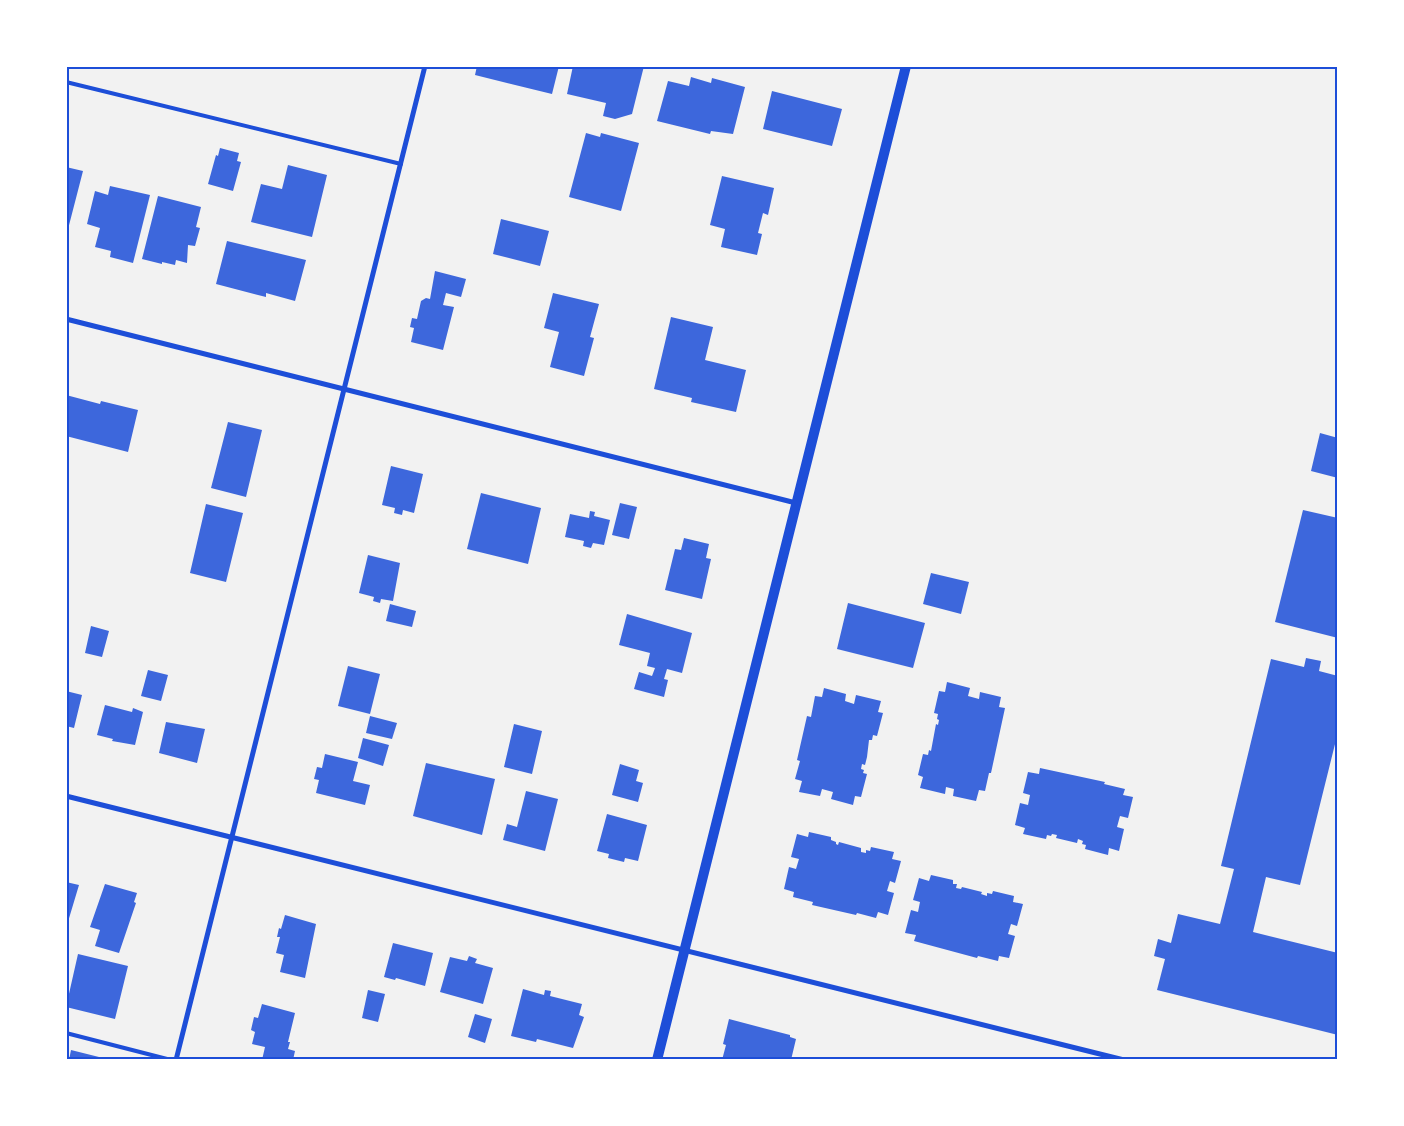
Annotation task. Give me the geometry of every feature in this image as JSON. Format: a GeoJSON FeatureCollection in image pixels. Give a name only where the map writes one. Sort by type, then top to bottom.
{"type":"FeatureCollection","features":[{"type":"Feature","properties":{"kind":"main road"},"geometry":{"type":"LineString","coordinates":[[658,1060],[906,66]]}},
{"type":"Feature","properties":{"kind":"street"},"geometry":{"type":"LineString","coordinates":[[176,1060],[425,66]]}},
{"type":"Feature","properties":{"kind":"street"},"geometry":{"type":"LineString","coordinates":[[66,319],[796,503]]}},
{"type":"Feature","properties":{"kind":"street"},"geometry":{"type":"LineString","coordinates":[[66,796],[1124,1060]]}},
{"type":"Feature","properties":{"kind":"lane"},"geometry":{"type":"LineString","coordinates":[[66,82],[401,164]]}},
{"type":"Feature","properties":{"kind":"lane"},"geometry":{"type":"LineString","coordinates":[[66,1034],[171,1060]]}},
{"type":"Feature","properties":{"kind":"building"},"geometry":{"type":"Polygon","coordinates":[[[477,66],[559,66],[552,94],[475,75],[477,66]]]}},
{"type":"Feature","properties":{"kind":"building"},"geometry":{"type":"Polygon","coordinates":[[[573,66],[644,66],[632,114],[615,119],[603,116],[606,103],[567,94],[573,66]]]}},
{"type":"Feature","properties":{"kind":"building"},"geometry":{"type":"Polygon","coordinates":[[[691,77],[711,83],[712,78],[745,87],[733,134],[711,131],[710,134],[657,121],[668,81],[689,86],[691,77]]]}},
{"type":"Feature","properties":{"kind":"building"},"geometry":{"type":"Polygon","coordinates":[[[772,91],[842,109],[832,146],[763,129],[772,91]]]}},
{"type":"Feature","properties":{"kind":"building"},"geometry":{"type":"Polygon","coordinates":[[[586,133],[600,137],[601,133],[639,143],[621,211],[569,197],[586,133]]]}},
{"type":"Feature","properties":{"kind":"building"},"geometry":{"type":"Polygon","coordinates":[[[220,148],[239,153],[237,161],[241,162],[233,191],[208,184],[216,155],[218,156],[220,148]]]}},
{"type":"Feature","properties":{"kind":"building"},"geometry":{"type":"Polygon","coordinates":[[[288,165],[327,175],[312,237],[251,222],[261,184],[282,189],[288,165]]]}},
{"type":"Feature","properties":{"kind":"building"},"geometry":{"type":"Polygon","coordinates":[[[66,167],[83,171],[67,233],[66,233],[66,167]]]}},
{"type":"Feature","properties":{"kind":"building"},"geometry":{"type":"Polygon","coordinates":[[[722,176],[774,188],[768,215],[763,213],[758,233],[762,234],[757,255],[721,247],[725,229],[710,225],[722,176]]]}},
{"type":"Feature","properties":{"kind":"building"},"geometry":{"type":"Polygon","coordinates":[[[110,186],[150,195],[133,263],[110,257],[111,251],[95,247],[100,228],[87,224],[95,191],[108,195],[110,186]]]}},
{"type":"Feature","properties":{"kind":"building"},"geometry":{"type":"Polygon","coordinates":[[[158,196],[201,207],[196,227],[200,228],[195,246],[188,245],[187,263],[176,260],[175,265],[162,262],[162,264],[142,259],[158,196]]]}},
{"type":"Feature","properties":{"kind":"building"},"geometry":{"type":"Polygon","coordinates":[[[501,219],[549,231],[540,266],[493,254],[501,219]]]}},
{"type":"Feature","properties":{"kind":"building"},"geometry":{"type":"Polygon","coordinates":[[[227,241],[306,260],[295,301],[266,293],[266,297],[216,284],[227,241]]]}},
{"type":"Feature","properties":{"kind":"building"},"geometry":{"type":"Polygon","coordinates":[[[435,271],[466,279],[461,297],[446,293],[443,305],[454,307],[443,350],[411,342],[414,328],[410,327],[412,318],[417,319],[421,301],[426,298],[430,299],[435,271]]]}},
{"type":"Feature","properties":{"kind":"building"},"geometry":{"type":"Polygon","coordinates":[[[553,293],[599,304],[590,337],[594,338],[584,376],[550,367],[559,332],[544,328],[553,293]]]}},
{"type":"Feature","properties":{"kind":"building"},"geometry":{"type":"Polygon","coordinates":[[[671,317],[713,327],[705,360],[746,370],[736,412],[691,402],[692,398],[654,389],[671,317]]]}},
{"type":"Feature","properties":{"kind":"building"},"geometry":{"type":"Polygon","coordinates":[[[66,395],[100,404],[101,401],[138,410],[128,452],[66,436],[66,395]]]}},
{"type":"Feature","properties":{"kind":"building"},"geometry":{"type":"Polygon","coordinates":[[[228,422],[262,430],[246,497],[211,488],[228,422]]]}},
{"type":"Feature","properties":{"kind":"building"},"geometry":{"type":"Polygon","coordinates":[[[1320,433],[1338,438],[1338,478],[1311,471],[1320,433]]]}},
{"type":"Feature","properties":{"kind":"building"},"geometry":{"type":"Polygon","coordinates":[[[391,466],[423,474],[414,513],[403,510],[402,515],[394,513],[395,508],[382,505],[391,466]]]}},
{"type":"Feature","properties":{"kind":"building"},"geometry":{"type":"Polygon","coordinates":[[[481,493],[541,508],[528,564],[467,549],[481,493]]]}},
{"type":"Feature","properties":{"kind":"building"},"geometry":{"type":"Polygon","coordinates":[[[620,503],[637,507],[629,539],[612,535],[620,503]]]}},
{"type":"Feature","properties":{"kind":"building"},"geometry":{"type":"Polygon","coordinates":[[[206,504],[243,513],[226,582],[190,573],[206,504]]]}},
{"type":"Feature","properties":{"kind":"building"},"geometry":{"type":"Polygon","coordinates":[[[1303,510],[1338,518],[1338,638],[1275,622],[1303,510]]]}},
{"type":"Feature","properties":{"kind":"building"},"geometry":{"type":"Polygon","coordinates":[[[590,511],[595,512],[594,516],[610,520],[604,545],[593,543],[591,548],[583,546],[584,541],[565,537],[570,514],[589,518],[590,511]]]}},
{"type":"Feature","properties":{"kind":"building"},"geometry":{"type":"Polygon","coordinates":[[[684,538],[709,544],[706,558],[711,559],[702,599],[665,590],[675,549],[681,550],[684,538]]]}},
{"type":"Feature","properties":{"kind":"building"},"geometry":{"type":"Polygon","coordinates":[[[368,555],[400,563],[393,601],[381,599],[380,603],[373,601],[374,597],[359,593],[368,555]]]}},
{"type":"Feature","properties":{"kind":"building"},"geometry":{"type":"Polygon","coordinates":[[[931,573],[969,582],[961,614],[923,604],[931,573]]]}},
{"type":"Feature","properties":{"kind":"building"},"geometry":{"type":"Polygon","coordinates":[[[848,603],[925,623],[913,668],[837,649],[848,603]]]}},
{"type":"Feature","properties":{"kind":"building"},"geometry":{"type":"Polygon","coordinates":[[[390,604],[416,611],[412,627],[386,621],[390,604]]]}},
{"type":"Feature","properties":{"kind":"building"},"geometry":{"type":"Polygon","coordinates":[[[627,614],[692,633],[682,673],[667,669],[664,679],[668,680],[664,697],[634,689],[639,672],[652,676],[655,668],[647,666],[650,653],[619,645],[627,614]]]}},
{"type":"Feature","properties":{"kind":"building"},"geometry":{"type":"Polygon","coordinates":[[[91,626],[109,631],[102,657],[85,653],[91,626]]]}},
{"type":"Feature","properties":{"kind":"building"},"geometry":{"type":"Polygon","coordinates":[[[1306,658],[1321,661],[1319,671],[1338,676],[1338,732],[1300,885],[1266,877],[1253,932],[1338,953],[1338,1035],[1157,990],[1165,959],[1154,956],[1158,939],[1171,943],[1178,914],[1220,924],[1234,869],[1221,866],[1271,659],[1304,667],[1306,658]]]}},
{"type":"Feature","properties":{"kind":"building"},"geometry":{"type":"Polygon","coordinates":[[[348,666],[380,674],[370,714],[338,706],[348,666]]]}},
{"type":"Feature","properties":{"kind":"building"},"geometry":{"type":"Polygon","coordinates":[[[148,670],[168,675],[161,701],[141,696],[148,670]]]}},
{"type":"Feature","properties":{"kind":"building"},"geometry":{"type":"Polygon","coordinates":[[[947,682],[970,688],[968,696],[979,699],[980,692],[1001,697],[999,707],[1005,708],[991,773],[989,773],[985,791],[979,790],[976,801],[953,796],[954,789],[946,787],[945,794],[920,788],[923,777],[918,775],[923,754],[928,755],[929,750],[931,751],[936,724],[938,725],[939,720],[937,719],[938,714],[934,713],[939,691],[945,692],[947,682]]]}},
{"type":"Feature","properties":{"kind":"building"},"geometry":{"type":"Polygon","coordinates":[[[824,688],[846,694],[845,701],[854,704],[856,695],[881,701],[878,712],[883,713],[877,736],[873,735],[872,740],[869,740],[865,765],[862,764],[861,769],[864,770],[863,773],[867,774],[861,797],[855,796],[853,805],[831,799],[833,792],[822,789],[820,796],[799,792],[802,781],[795,779],[800,761],[797,760],[807,716],[811,717],[815,696],[822,697],[824,688]]]}},
{"type":"Feature","properties":{"kind":"building"},"geometry":{"type":"Polygon","coordinates":[[[66,691],[82,695],[74,728],[66,726],[66,691]]]}},
{"type":"Feature","properties":{"kind":"building"},"geometry":{"type":"Polygon","coordinates":[[[105,705],[132,712],[133,708],[143,712],[135,745],[112,741],[113,739],[97,735],[105,705]]]}},
{"type":"Feature","properties":{"kind":"building"},"geometry":{"type":"Polygon","coordinates":[[[370,716],[397,723],[392,739],[366,733],[370,716]]]}},
{"type":"Feature","properties":{"kind":"building"},"geometry":{"type":"Polygon","coordinates":[[[166,722],[205,729],[197,763],[159,753],[166,722]]]}},
{"type":"Feature","properties":{"kind":"building"},"geometry":{"type":"Polygon","coordinates":[[[514,724],[542,731],[532,774],[504,767],[514,724]]]}},
{"type":"Feature","properties":{"kind":"building"},"geometry":{"type":"Polygon","coordinates":[[[363,738],[389,745],[383,766],[358,758],[363,738]]]}},
{"type":"Feature","properties":{"kind":"building"},"geometry":{"type":"Polygon","coordinates":[[[325,754],[358,762],[353,781],[370,785],[365,805],[316,793],[319,780],[314,779],[317,767],[322,768],[325,754]]]}},
{"type":"Feature","properties":{"kind":"building"},"geometry":{"type":"Polygon","coordinates":[[[426,763],[495,779],[482,835],[413,816],[426,763]]]}},
{"type":"Feature","properties":{"kind":"building"},"geometry":{"type":"Polygon","coordinates":[[[620,764],[639,770],[636,781],[643,783],[638,802],[612,795],[620,764]]]}},
{"type":"Feature","properties":{"kind":"building"},"geometry":{"type":"Polygon","coordinates":[[[1040,768],[1105,782],[1104,784],[1125,789],[1123,795],[1133,797],[1128,818],[1120,816],[1117,827],[1124,829],[1119,851],[1109,848],[1108,855],[1085,849],[1086,845],[1082,844],[1083,841],[1078,839],[1077,843],[1056,838],[1057,835],[1052,834],[1051,836],[1047,835],[1046,839],[1023,834],[1025,828],[1015,825],[1020,803],[1028,805],[1030,795],[1023,793],[1028,772],[1039,774],[1040,768]]]}},
{"type":"Feature","properties":{"kind":"building"},"geometry":{"type":"Polygon","coordinates":[[[526,791],[558,799],[545,851],[503,840],[507,824],[517,827],[526,791]]]}},
{"type":"Feature","properties":{"kind":"building"},"geometry":{"type":"Polygon","coordinates":[[[607,814],[647,825],[638,861],[625,858],[624,862],[608,858],[609,854],[597,851],[607,814]]]}},
{"type":"Feature","properties":{"kind":"building"},"geometry":{"type":"Polygon","coordinates":[[[809,832],[831,837],[831,840],[838,845],[839,842],[861,848],[861,852],[866,853],[866,850],[870,851],[871,847],[894,852],[892,859],[901,861],[895,883],[890,881],[887,891],[894,893],[888,915],[878,912],[876,918],[812,905],[813,902],[793,897],[794,892],[784,889],[789,867],[796,869],[799,859],[791,857],[797,834],[808,837],[809,832]]]}},
{"type":"Feature","properties":{"kind":"building"},"geometry":{"type":"Polygon","coordinates":[[[931,875],[953,880],[953,884],[957,884],[956,888],[961,889],[962,887],[982,892],[981,894],[987,896],[987,893],[992,894],[993,891],[1014,896],[1013,902],[1023,904],[1017,926],[1011,924],[1008,934],[1015,936],[1009,958],[999,956],[998,961],[978,956],[977,958],[914,941],[916,935],[905,933],[911,910],[918,912],[920,902],[913,900],[919,878],[929,881],[931,875]]]}},
{"type":"Feature","properties":{"kind":"building"},"geometry":{"type":"Polygon","coordinates":[[[66,882],[79,885],[67,925],[66,925],[66,882]]]}},
{"type":"Feature","properties":{"kind":"building"},"geometry":{"type":"Polygon","coordinates":[[[105,884],[137,893],[134,902],[136,903],[119,953],[95,946],[100,930],[90,927],[105,884]]]}},
{"type":"Feature","properties":{"kind":"building"},"geometry":{"type":"Polygon","coordinates":[[[285,915],[316,924],[305,978],[280,972],[284,955],[276,953],[280,937],[277,937],[285,915]]]}},
{"type":"Feature","properties":{"kind":"building"},"geometry":{"type":"Polygon","coordinates":[[[393,943],[433,953],[425,986],[396,978],[395,980],[384,977],[393,943]]]}},
{"type":"Feature","properties":{"kind":"building"},"geometry":{"type":"Polygon","coordinates":[[[78,954],[128,966],[115,1019],[66,1007],[78,954]]]}},
{"type":"Feature","properties":{"kind":"building"},"geometry":{"type":"Polygon","coordinates":[[[469,956],[477,959],[475,963],[493,968],[483,1004],[440,992],[450,957],[467,961],[469,956]]]}},
{"type":"Feature","properties":{"kind":"building"},"geometry":{"type":"Polygon","coordinates":[[[523,989],[544,995],[545,990],[551,991],[550,996],[582,1004],[579,1015],[584,1017],[573,1048],[537,1039],[536,1042],[511,1036],[523,989]]]}},
{"type":"Feature","properties":{"kind":"building"},"geometry":{"type":"Polygon","coordinates":[[[368,990],[385,994],[378,1022],[362,1018],[368,990]]]}},
{"type":"Feature","properties":{"kind":"building"},"geometry":{"type":"Polygon","coordinates":[[[262,1004],[295,1013],[288,1042],[290,1042],[288,1049],[295,1051],[293,1060],[262,1060],[265,1047],[252,1044],[255,1032],[251,1030],[254,1017],[258,1018],[262,1004]]]}},
{"type":"Feature","properties":{"kind":"building"},"geometry":{"type":"Polygon","coordinates":[[[475,1014],[492,1019],[485,1043],[468,1037],[475,1014]]]}},
{"type":"Feature","properties":{"kind":"building"},"geometry":{"type":"Polygon","coordinates":[[[729,1019],[790,1035],[790,1037],[796,1039],[791,1060],[722,1060],[726,1045],[723,1044],[729,1019]]]}},
{"type":"Feature","properties":{"kind":"building"},"geometry":{"type":"Polygon","coordinates":[[[71,1050],[107,1059],[107,1060],[69,1060],[71,1050]]]}}]}
